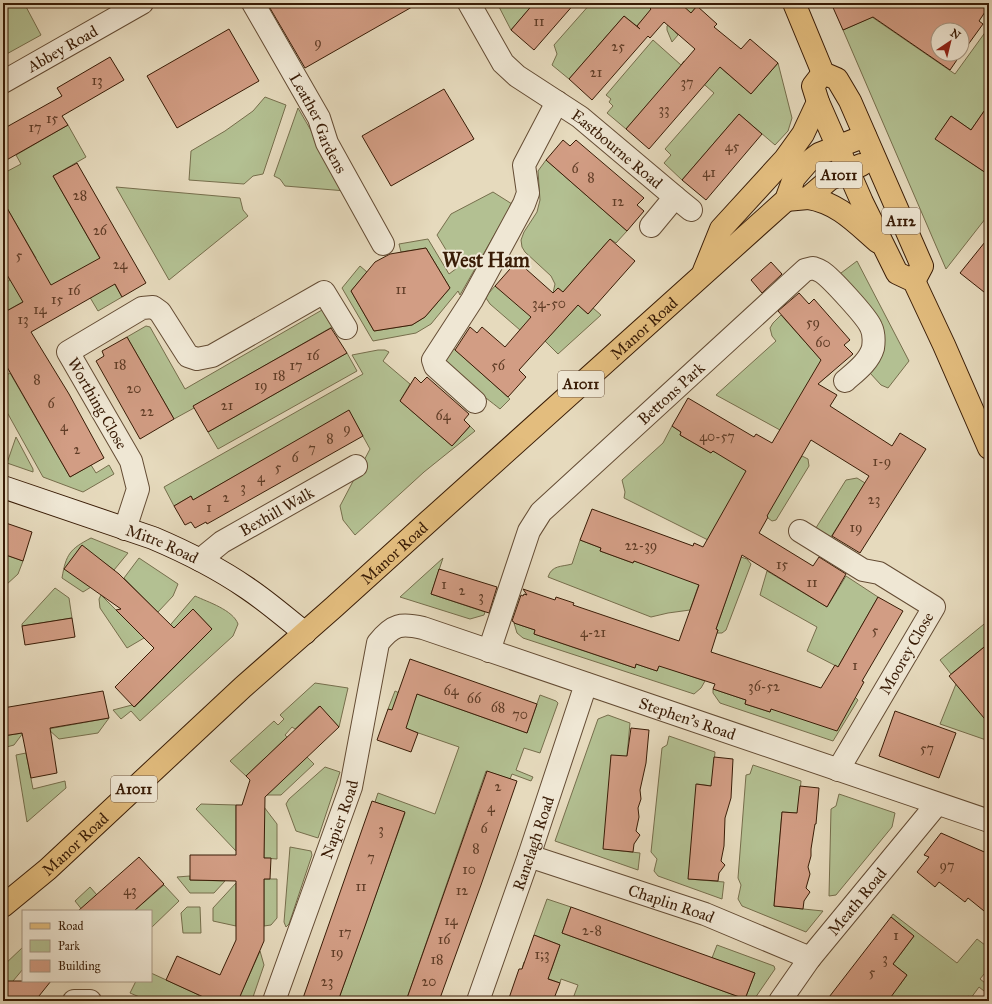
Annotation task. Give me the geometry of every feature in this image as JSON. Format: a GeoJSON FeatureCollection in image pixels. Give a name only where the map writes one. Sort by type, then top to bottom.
{"type":"FeatureCollection","features":[{"type":"Feature","properties":{"kind":"main road"},"geometry":{"type":"LineString","coordinates":[[794,3],[823,73],[814,86],[818,102]]}},
{"type":"Feature","properties":{"kind":"main road","name":"A112"},"geometry":{"type":"LineString","coordinates":[[818,102],[856,188],[897,273],[914,281],[922,266],[850,101],[837,79],[823,73]]}},
{"type":"Feature","properties":{"kind":"main road","name":"A1011"},"geometry":{"type":"LineString","coordinates":[[702,276],[721,228],[785,159],[803,134],[818,102]]}},
{"type":"Feature","properties":{"kind":"main road","name":"Manor Road"},"geometry":{"type":"LineString","coordinates":[[3,906],[48,869],[243,687],[786,200],[794,178],[807,163],[819,154],[865,136]]}},
{"type":"Feature","properties":{"kind":"main road","name":"A1011"},"geometry":{"type":"LineString","coordinates":[[808,198],[830,179],[875,159]]}},
{"type":"Feature","properties":{"kind":"main road","name":"A1011"},"geometry":{"type":"LineString","coordinates":[[786,200],[808,198],[821,200],[834,206],[885,248]]}},
{"type":"Feature","properties":{"kind":"main road"},"geometry":{"type":"LineString","coordinates":[[914,281],[989,448]]}},
{"type":"Feature","properties":{"kind":"street","name":"Abbey Road"},"geometry":{"type":"LineString","coordinates":[[3,82],[142,3]]}},
{"type":"Feature","properties":{"kind":"street","name":"Leather Gardens"},"geometry":{"type":"LineString","coordinates":[[253,3],[319,118],[327,143],[383,244]]}},
{"type":"Feature","properties":{"kind":"street","name":"Eastbourne Road"},"geometry":{"type":"LineString","coordinates":[[469,3],[503,63],[517,76],[580,117],[683,204],[651,226]]}},
{"type":"Feature","properties":{"kind":"street","name":"Eastbourne Road"},"geometry":{"type":"LineString","coordinates":[[475,402],[435,366],[433,360],[472,300],[524,204],[528,193],[524,165],[557,102]]}},
{"type":"Feature","properties":{"kind":"street","name":"Bettons Park"},"geometry":{"type":"LineString","coordinates":[[489,651],[529,531],[541,512],[805,270],[813,268],[822,272],[871,326],[874,336],[873,348],[869,358],[856,377]]}},
{"type":"Feature","properties":{"kind":"street","name":"Worthing Close"},"geometry":{"type":"LineString","coordinates":[[125,529],[138,489],[131,461],[68,352],[142,308],[153,307],[160,312],[188,356],[197,359],[212,356],[324,292],[346,328]]}},
{"type":"Feature","properties":{"kind":"street","name":"Bexhill Walk"},"geometry":{"type":"LineString","coordinates":[[200,560],[222,542],[356,466]]}},
{"type":"Feature","properties":{"kind":"street","name":"Mitre Road"},"geometry":{"type":"LineString","coordinates":[[3,487],[152,538],[200,560],[248,588],[269,603],[305,633]]}},
{"type":"Feature","properties":{"kind":"street","name":"Moorey Close"},"geometry":{"type":"LineString","coordinates":[[800,531],[863,570],[879,573],[934,607],[838,770]]}},
{"type":"Feature","properties":{"kind":"street","name":"Stephen's Road"},"geometry":{"type":"LineString","coordinates":[[386,633],[395,627],[407,625],[423,628],[989,821]]}},
{"type":"Feature","properties":{"kind":"street","name":"Napier Road"},"geometry":{"type":"LineString","coordinates":[[274,1001],[351,787],[378,643],[386,633]]}},
{"type":"Feature","properties":{"kind":"street","name":"Ranelagh Road"},"geometry":{"type":"LineString","coordinates":[[478,1001],[529,856],[586,684]]}},
{"type":"Feature","properties":{"kind":"street","name":"Meath Road"},"geometry":{"type":"LineString","coordinates":[[780,1001],[810,958],[938,804]]}},
{"type":"Feature","properties":{"kind":"street","name":"Chaplin Road"},"geometry":{"type":"LineString","coordinates":[[529,856],[704,914],[810,958]]}},
{"type":"Feature","properties":{"kind":"street"},"geometry":{"type":"LineString","coordinates":[[74,1001],[90,1001]]}},
{"type":"Feature","properties":{"kind":"green space"},"geometry":{"type":"Polygon","coordinates":[[[3,3],[24,3],[41,35],[3,56],[3,3]]]}},
{"type":"Feature","properties":{"kind":"green space"},"geometry":{"type":"Polygon","coordinates":[[[497,3],[534,3],[511,30],[497,3]]]}},
{"type":"Feature","properties":{"kind":"green space"},"geometry":{"type":"Polygon","coordinates":[[[591,3],[657,3],[637,26],[624,16],[569,79],[552,65],[557,54],[554,45],[591,3]]]}},
{"type":"Feature","properties":{"kind":"green space"},"geometry":{"type":"Polygon","coordinates":[[[697,6],[675,32],[678,35],[672,42],[667,26],[684,7],[697,6]]]}},
{"type":"Feature","properties":{"kind":"green space"},"geometry":{"type":"Polygon","coordinates":[[[872,17],[930,57],[930,62],[938,62],[955,74],[964,62],[970,62],[970,53],[989,27],[989,104],[971,130],[951,116],[936,139],[989,175],[989,214],[946,269],[843,30],[872,17]]]}},
{"type":"Feature","properties":{"kind":"green space"},"geometry":{"type":"Polygon","coordinates":[[[653,40],[681,65],[684,61],[690,64],[708,57],[751,94],[778,63],[792,118],[788,131],[775,145],[739,114],[682,180],[664,163],[671,155],[665,149],[714,93],[682,65],[626,129],[607,113],[613,106],[609,102],[611,99],[606,95],[653,40]]]}},
{"type":"Feature","properties":{"kind":"green space"},"geometry":{"type":"Polygon","coordinates":[[[265,97],[286,105],[263,174],[253,176],[244,184],[189,180],[191,151],[225,131],[253,111],[265,97]]]}},
{"type":"Feature","properties":{"kind":"green space"},"geometry":{"type":"Polygon","coordinates":[[[298,108],[346,191],[285,186],[280,179],[274,176],[298,108]]]}},
{"type":"Feature","properties":{"kind":"green space"},"geometry":{"type":"Polygon","coordinates":[[[68,125],[86,157],[53,176],[122,297],[98,311],[75,272],[3,313],[3,284],[10,280],[7,275],[36,258],[3,203],[3,172],[4,173],[21,164],[16,155],[68,125]]]}},
{"type":"Feature","properties":{"kind":"green space"},"geometry":{"type":"Polygon","coordinates":[[[546,160],[627,231],[616,243],[610,239],[563,292],[558,288],[553,293],[555,284],[551,276],[525,252],[522,247],[521,240],[524,232],[537,212],[540,200],[538,171],[546,160]]]}},
{"type":"Feature","properties":{"kind":"green space"},"geometry":{"type":"Polygon","coordinates":[[[116,187],[240,198],[243,210],[248,216],[169,280],[116,187]]]}},
{"type":"Feature","properties":{"kind":"green space"},"geometry":{"type":"Polygon","coordinates":[[[493,192],[512,204],[460,295],[458,291],[431,324],[416,333],[373,341],[342,288],[360,266],[367,272],[351,291],[374,331],[412,325],[425,317],[450,288],[426,248],[401,252],[399,244],[428,239],[449,274],[457,268],[437,235],[451,214],[493,192]]]}},
{"type":"Feature","properties":{"kind":"green space"},"geometry":{"type":"Polygon","coordinates":[[[857,261],[909,361],[888,388],[881,385],[870,373],[874,356],[837,276],[857,261]]]}},
{"type":"Feature","properties":{"kind":"green space"},"geometry":{"type":"Polygon","coordinates":[[[495,286],[535,314],[520,330],[490,304],[486,298],[495,286]]]}},
{"type":"Feature","properties":{"kind":"green space"},"geometry":{"type":"Polygon","coordinates":[[[578,305],[588,314],[593,308],[601,315],[558,354],[545,341],[578,305]]]}},
{"type":"Feature","properties":{"kind":"green space"},"geometry":{"type":"Polygon","coordinates":[[[322,310],[332,327],[174,419],[127,337],[146,326],[150,327],[185,389],[322,310]]]}},
{"type":"Feature","properties":{"kind":"green space"},"geometry":{"type":"Polygon","coordinates":[[[781,315],[832,372],[820,382],[815,382],[780,430],[716,395],[776,341],[772,336],[770,328],[781,315]]]}},
{"type":"Feature","properties":{"kind":"green space"},"geometry":{"type":"Polygon","coordinates":[[[452,347],[510,399],[500,409],[455,372],[444,359],[452,347]]]}},
{"type":"Feature","properties":{"kind":"green space"},"geometry":{"type":"Polygon","coordinates":[[[385,350],[389,352],[383,361],[410,384],[400,401],[452,446],[470,426],[475,431],[424,472],[355,535],[343,520],[340,506],[370,449],[349,411],[193,500],[191,496],[174,506],[164,487],[363,374],[352,355],[385,350]]]}},
{"type":"Feature","properties":{"kind":"green space"},"geometry":{"type":"Polygon","coordinates":[[[347,353],[357,371],[218,449],[208,432],[347,353]]]}},
{"type":"Feature","properties":{"kind":"green space"},"geometry":{"type":"Polygon","coordinates":[[[10,373],[70,477],[91,465],[96,473],[109,465],[114,474],[83,492],[43,477],[3,405],[3,377],[10,373]]]}},
{"type":"Feature","properties":{"kind":"green space"},"geometry":{"type":"Polygon","coordinates":[[[672,426],[681,432],[680,435],[711,453],[713,451],[756,473],[714,543],[624,498],[625,492],[622,480],[663,443],[672,426]]]}},
{"type":"Feature","properties":{"kind":"green space"},"geometry":{"type":"Polygon","coordinates":[[[16,437],[33,469],[33,472],[7,463],[16,437]]]}},
{"type":"Feature","properties":{"kind":"green space"},"geometry":{"type":"Polygon","coordinates":[[[802,456],[808,459],[809,466],[776,520],[772,521],[764,515],[802,456]]]}},
{"type":"Feature","properties":{"kind":"green space"},"geometry":{"type":"Polygon","coordinates":[[[857,478],[865,483],[829,540],[814,531],[846,480],[857,478]]]}},
{"type":"Feature","properties":{"kind":"green space"},"geometry":{"type":"Polygon","coordinates":[[[91,538],[128,553],[114,570],[81,546],[65,569],[91,587],[83,592],[62,578],[65,563],[70,553],[91,538]]]}},
{"type":"Feature","properties":{"kind":"green space"},"geometry":{"type":"Polygon","coordinates":[[[580,540],[601,548],[600,551],[633,563],[634,561],[700,581],[690,610],[651,617],[548,577],[554,568],[572,564],[580,540]]]}},
{"type":"Feature","properties":{"kind":"green space"},"geometry":{"type":"Polygon","coordinates":[[[3,554],[23,561],[18,574],[6,585],[3,585],[3,554]]]}},
{"type":"Feature","properties":{"kind":"green space"},"geometry":{"type":"Polygon","coordinates":[[[741,557],[747,559],[751,564],[726,630],[722,633],[717,633],[718,630],[716,629],[741,557]]]}},
{"type":"Feature","properties":{"kind":"green space"},"geometry":{"type":"Polygon","coordinates":[[[139,558],[178,584],[173,596],[158,612],[124,578],[139,558]]]}},
{"type":"Feature","properties":{"kind":"green space"},"geometry":{"type":"Polygon","coordinates":[[[443,558],[431,594],[485,612],[484,615],[470,619],[400,597],[443,558]]]}},
{"type":"Feature","properties":{"kind":"green space"},"geometry":{"type":"Polygon","coordinates":[[[767,571],[827,607],[846,576],[878,597],[838,667],[807,651],[817,627],[760,595],[767,571]]]}},
{"type":"Feature","properties":{"kind":"green space"},"geometry":{"type":"Polygon","coordinates":[[[55,588],[69,598],[72,618],[22,626],[22,624],[55,588]]]}},
{"type":"Feature","properties":{"kind":"green space"},"geometry":{"type":"Polygon","coordinates":[[[101,595],[144,638],[127,648],[100,608],[99,599],[101,595]]]}},
{"type":"Feature","properties":{"kind":"green space"},"geometry":{"type":"Polygon","coordinates":[[[195,596],[220,607],[235,619],[238,624],[233,636],[140,721],[131,711],[121,719],[113,710],[132,705],[135,707],[212,629],[193,609],[169,633],[166,630],[195,596]]]}},
{"type":"Feature","properties":{"kind":"green space"},"geometry":{"type":"Polygon","coordinates":[[[989,620],[989,643],[951,674],[940,660],[989,620]]]}},
{"type":"Feature","properties":{"kind":"green space"},"geometry":{"type":"Polygon","coordinates":[[[514,623],[535,630],[534,634],[635,668],[636,664],[657,671],[659,665],[705,681],[701,688],[694,694],[523,638],[517,633],[514,623]]]}},
{"type":"Feature","properties":{"kind":"green space"},"geometry":{"type":"Polygon","coordinates":[[[315,683],[348,688],[339,727],[319,706],[295,729],[292,727],[285,735],[287,737],[246,776],[230,761],[274,721],[278,725],[284,719],[280,715],[315,683]]]}},
{"type":"Feature","properties":{"kind":"green space"},"geometry":{"type":"Polygon","coordinates":[[[956,684],[989,723],[989,741],[940,724],[956,684]]]}},
{"type":"Feature","properties":{"kind":"green space"},"geometry":{"type":"Polygon","coordinates":[[[713,689],[746,700],[745,704],[770,712],[771,709],[855,697],[858,700],[833,741],[720,703],[713,693],[713,689]]]}},
{"type":"Feature","properties":{"kind":"green space"},"geometry":{"type":"Polygon","coordinates":[[[395,691],[415,700],[417,694],[527,733],[540,695],[558,703],[540,753],[524,748],[516,770],[533,777],[531,781],[512,774],[510,779],[486,771],[406,1001],[338,1001],[405,813],[375,802],[378,793],[435,814],[459,747],[404,728],[409,716],[388,709],[395,691]]]}},
{"type":"Feature","properties":{"kind":"green space"},"geometry":{"type":"Polygon","coordinates":[[[608,715],[630,723],[627,756],[604,849],[640,853],[638,870],[555,841],[598,719],[608,715]]]}},
{"type":"Feature","properties":{"kind":"green space"},"geometry":{"type":"Polygon","coordinates":[[[109,718],[98,733],[59,739],[48,729],[109,718]]]}},
{"type":"Feature","properties":{"kind":"green space"},"geometry":{"type":"Polygon","coordinates":[[[23,733],[14,745],[3,748],[3,736],[23,733]]]}},
{"type":"Feature","properties":{"kind":"green space"},"geometry":{"type":"Polygon","coordinates":[[[669,736],[715,752],[712,786],[697,784],[689,879],[724,882],[722,899],[658,876],[654,871],[657,859],[651,852],[662,748],[667,745],[669,736]]]}},
{"type":"Feature","properties":{"kind":"green space"},"geometry":{"type":"Polygon","coordinates":[[[26,753],[33,789],[65,781],[66,788],[27,822],[16,755],[26,753]]]}},
{"type":"Feature","properties":{"kind":"green space"},"geometry":{"type":"Polygon","coordinates":[[[307,757],[314,764],[281,795],[267,795],[307,757]]]}},
{"type":"Feature","properties":{"kind":"green space"},"geometry":{"type":"Polygon","coordinates":[[[753,765],[801,781],[798,813],[782,812],[774,906],[823,911],[806,932],[742,906],[738,899],[741,885],[738,878],[746,775],[750,774],[753,765]]]}},
{"type":"Feature","properties":{"kind":"green space"},"geometry":{"type":"Polygon","coordinates":[[[325,767],[340,772],[318,838],[296,831],[286,804],[289,799],[325,767]]]}},
{"type":"Feature","properties":{"kind":"green space"},"geometry":{"type":"Polygon","coordinates":[[[839,794],[895,813],[892,827],[836,895],[829,896],[831,809],[836,806],[839,794]]]}},
{"type":"Feature","properties":{"kind":"green space"},"geometry":{"type":"Polygon","coordinates":[[[201,804],[236,805],[236,851],[196,809],[201,804]]]}},
{"type":"Feature","properties":{"kind":"green space"},"geometry":{"type":"Polygon","coordinates":[[[264,807],[277,824],[277,859],[264,858],[264,807]]]}},
{"type":"Feature","properties":{"kind":"green space"},"geometry":{"type":"Polygon","coordinates":[[[290,847],[311,851],[312,855],[289,924],[286,927],[284,922],[290,847]]]}},
{"type":"Feature","properties":{"kind":"green space"},"geometry":{"type":"Polygon","coordinates":[[[190,876],[190,880],[225,881],[214,893],[190,893],[177,877],[190,876]]]}},
{"type":"Feature","properties":{"kind":"green space"},"geometry":{"type":"Polygon","coordinates":[[[264,879],[277,879],[277,918],[271,925],[264,926],[264,879]]]}},
{"type":"Feature","properties":{"kind":"green space"},"geometry":{"type":"Polygon","coordinates":[[[236,883],[236,926],[213,921],[213,908],[236,883]]]}},
{"type":"Feature","properties":{"kind":"green space"},"geometry":{"type":"Polygon","coordinates":[[[164,885],[179,901],[152,927],[152,910],[135,910],[164,885]]]}},
{"type":"Feature","properties":{"kind":"green space"},"geometry":{"type":"Polygon","coordinates":[[[90,887],[110,910],[82,910],[75,901],[90,887]]]}},
{"type":"Feature","properties":{"kind":"green space"},"geometry":{"type":"Polygon","coordinates":[[[547,899],[571,907],[562,933],[745,999],[755,973],[712,958],[717,945],[774,966],[775,969],[753,1001],[572,1001],[578,985],[561,979],[560,983],[522,969],[524,962],[551,971],[560,945],[534,935],[547,899]]]}},
{"type":"Feature","properties":{"kind":"green space"},"geometry":{"type":"Polygon","coordinates":[[[187,907],[200,907],[201,933],[183,933],[181,913],[187,907]]]}},
{"type":"Feature","properties":{"kind":"green space"},"geometry":{"type":"Polygon","coordinates":[[[893,914],[957,963],[977,939],[989,948],[989,968],[980,979],[989,986],[989,995],[979,987],[971,998],[968,996],[963,1001],[867,1001],[899,986],[907,975],[893,964],[914,936],[891,917],[893,914]]]}},
{"type":"Feature","properties":{"kind":"green space"},"geometry":{"type":"Polygon","coordinates":[[[22,948],[22,970],[3,993],[3,966],[22,948]]]}},
{"type":"Feature","properties":{"kind":"green space"},"geometry":{"type":"Polygon","coordinates":[[[260,951],[264,965],[252,1000],[240,996],[260,951]]]}},
{"type":"Feature","properties":{"kind":"green space"},"geometry":{"type":"Polygon","coordinates":[[[152,973],[199,995],[197,1001],[149,1001],[130,993],[136,982],[152,982],[152,973]]]}},
{"type":"Feature","properties":{"kind":"building"},"geometry":{"type":"Polygon","coordinates":[[[267,3],[419,3],[305,68],[267,3]]]}},
{"type":"Feature","properties":{"kind":"building"},"geometry":{"type":"Polygon","coordinates":[[[534,3],[575,3],[534,50],[511,30],[534,3]]]}},
{"type":"Feature","properties":{"kind":"building"},"geometry":{"type":"Polygon","coordinates":[[[645,3],[680,3],[691,13],[697,6],[717,24],[714,27],[741,49],[750,39],[778,63],[751,94],[720,67],[649,149],[626,129],[695,49],[664,22],[650,38],[648,36],[592,100],[569,79],[624,16],[640,29],[637,26],[651,9],[645,3]]]}},
{"type":"Feature","properties":{"kind":"building"},"geometry":{"type":"Polygon","coordinates":[[[831,3],[989,3],[989,6],[979,21],[983,24],[970,42],[970,22],[930,22],[930,56],[873,17],[843,30],[831,3]]]}},
{"type":"Feature","properties":{"kind":"building"},"geometry":{"type":"Polygon","coordinates":[[[229,29],[259,81],[177,128],[147,76],[229,29]]]}},
{"type":"Feature","properties":{"kind":"building"},"geometry":{"type":"Polygon","coordinates":[[[110,57],[124,80],[62,116],[68,125],[3,162],[3,129],[62,96],[57,88],[110,57]]]}},
{"type":"Feature","properties":{"kind":"building"},"geometry":{"type":"Polygon","coordinates":[[[938,62],[956,62],[950,70],[938,62]]]}},
{"type":"Feature","properties":{"kind":"building"},"geometry":{"type":"Polygon","coordinates":[[[444,89],[474,139],[391,186],[362,136],[444,89]]]}},
{"type":"Feature","properties":{"kind":"building"},"geometry":{"type":"Polygon","coordinates":[[[989,104],[989,175],[935,139],[951,116],[971,130],[989,104]]]}},
{"type":"Feature","properties":{"kind":"building"},"geometry":{"type":"Polygon","coordinates":[[[739,114],[762,134],[706,200],[682,180],[739,114]]]}},
{"type":"Feature","properties":{"kind":"building"},"geometry":{"type":"Polygon","coordinates":[[[563,140],[570,146],[576,140],[644,198],[637,205],[644,211],[627,231],[546,160],[563,140]]]}},
{"type":"Feature","properties":{"kind":"building"},"geometry":{"type":"Polygon","coordinates":[[[77,163],[146,283],[122,297],[115,284],[31,332],[69,394],[104,458],[70,477],[3,360],[3,313],[23,302],[3,268],[3,201],[51,285],[100,258],[53,176],[77,163]]]}},
{"type":"Feature","properties":{"kind":"building"},"geometry":{"type":"Polygon","coordinates":[[[989,237],[989,296],[960,273],[989,237]]]}},
{"type":"Feature","properties":{"kind":"building"},"geometry":{"type":"Polygon","coordinates":[[[610,239],[635,261],[588,314],[578,305],[519,370],[526,377],[508,397],[455,350],[470,327],[477,333],[482,327],[505,347],[531,317],[495,286],[517,261],[553,293],[558,288],[563,292],[610,239]]]}},
{"type":"Feature","properties":{"kind":"building"},"geometry":{"type":"Polygon","coordinates":[[[426,248],[450,288],[425,317],[412,325],[374,331],[351,291],[375,262],[390,254],[426,248]]]}},
{"type":"Feature","properties":{"kind":"building"},"geometry":{"type":"Polygon","coordinates":[[[771,262],[782,274],[762,293],[751,280],[771,262]]]}},
{"type":"Feature","properties":{"kind":"building"},"geometry":{"type":"Polygon","coordinates":[[[799,293],[809,304],[814,299],[850,340],[844,345],[853,354],[818,384],[837,395],[830,406],[892,446],[900,433],[926,449],[860,553],[832,536],[869,476],[811,440],[767,516],[768,517],[759,533],[813,566],[819,557],[846,574],[827,607],[742,555],[716,629],[718,630],[711,652],[821,688],[835,665],[838,667],[878,597],[903,611],[862,681],[864,682],[837,731],[771,709],[770,712],[745,704],[746,700],[713,689],[715,684],[659,666],[657,671],[636,664],[635,668],[534,634],[535,630],[512,621],[521,595],[527,595],[523,589],[555,600],[556,597],[574,603],[573,605],[679,641],[699,585],[634,561],[633,563],[600,551],[601,548],[580,540],[592,509],[693,546],[694,543],[703,547],[746,471],[713,451],[711,453],[680,435],[681,432],[672,426],[688,398],[754,437],[756,434],[772,443],[821,360],[778,311],[799,293]]]}},
{"type":"Feature","properties":{"kind":"building"},"geometry":{"type":"Polygon","coordinates":[[[331,328],[347,353],[208,432],[193,406],[331,328]]]}},
{"type":"Feature","properties":{"kind":"building"},"geometry":{"type":"Polygon","coordinates":[[[127,337],[174,419],[140,439],[96,361],[104,356],[102,351],[127,337]]]}},
{"type":"Feature","properties":{"kind":"building"},"geometry":{"type":"Polygon","coordinates":[[[415,377],[421,383],[427,377],[469,414],[464,420],[470,426],[452,446],[400,401],[415,377]]]}},
{"type":"Feature","properties":{"kind":"building"},"geometry":{"type":"Polygon","coordinates":[[[349,410],[363,436],[207,524],[206,522],[195,528],[191,522],[185,525],[174,506],[191,496],[193,500],[349,410]]]}},
{"type":"Feature","properties":{"kind":"building"},"geometry":{"type":"Polygon","coordinates":[[[3,522],[32,532],[23,561],[3,554],[3,522]]]}},
{"type":"Feature","properties":{"kind":"building"},"geometry":{"type":"Polygon","coordinates":[[[82,545],[119,574],[174,628],[193,609],[212,629],[134,707],[115,687],[154,648],[116,610],[121,609],[64,569],[82,545]]]}},
{"type":"Feature","properties":{"kind":"building"},"geometry":{"type":"Polygon","coordinates":[[[439,569],[497,587],[489,613],[431,594],[439,569]]]}},
{"type":"Feature","properties":{"kind":"building"},"geometry":{"type":"Polygon","coordinates":[[[72,618],[75,637],[25,645],[22,626],[72,618]]]}},
{"type":"Feature","properties":{"kind":"building"},"geometry":{"type":"Polygon","coordinates":[[[989,643],[989,724],[949,676],[989,643]]]}},
{"type":"Feature","properties":{"kind":"building"},"geometry":{"type":"Polygon","coordinates":[[[410,659],[537,704],[527,733],[417,694],[406,728],[418,733],[411,752],[377,740],[388,709],[392,710],[410,659]]]}},
{"type":"Feature","properties":{"kind":"building"},"geometry":{"type":"Polygon","coordinates":[[[103,691],[109,718],[50,728],[57,773],[31,778],[22,733],[3,736],[3,708],[103,691]]]}},
{"type":"Feature","properties":{"kind":"building"},"geometry":{"type":"Polygon","coordinates":[[[320,706],[339,727],[265,797],[264,858],[271,858],[270,879],[264,879],[264,941],[238,1001],[212,1001],[166,980],[177,956],[220,975],[236,940],[236,881],[190,880],[190,855],[236,855],[236,805],[242,805],[250,780],[246,776],[320,706]]]}},
{"type":"Feature","properties":{"kind":"building"},"geometry":{"type":"Polygon","coordinates":[[[895,711],[956,733],[939,778],[879,756],[895,711]]]}},
{"type":"Feature","properties":{"kind":"building"},"geometry":{"type":"Polygon","coordinates":[[[631,728],[649,730],[646,763],[640,790],[641,799],[638,808],[639,817],[636,831],[640,835],[634,844],[633,852],[603,849],[611,755],[627,756],[631,728]]]}},
{"type":"Feature","properties":{"kind":"building"},"geometry":{"type":"Polygon","coordinates":[[[714,757],[733,759],[731,798],[725,818],[724,846],[721,861],[725,865],[719,873],[718,881],[688,879],[696,784],[711,786],[714,757]]]}},
{"type":"Feature","properties":{"kind":"building"},"geometry":{"type":"Polygon","coordinates":[[[487,771],[517,781],[481,885],[439,1001],[406,1001],[487,771]]]}},
{"type":"Feature","properties":{"kind":"building"},"geometry":{"type":"Polygon","coordinates":[[[800,786],[819,788],[816,824],[808,867],[810,874],[806,888],[810,892],[804,901],[803,909],[774,906],[782,812],[797,813],[800,786]]]}},
{"type":"Feature","properties":{"kind":"building"},"geometry":{"type":"Polygon","coordinates":[[[372,801],[405,812],[338,1001],[302,1001],[372,801]]]}},
{"type":"Feature","properties":{"kind":"building"},"geometry":{"type":"Polygon","coordinates":[[[941,833],[989,854],[989,915],[968,898],[965,902],[939,882],[935,887],[917,872],[929,857],[924,855],[941,833]]]}},
{"type":"Feature","properties":{"kind":"building"},"geometry":{"type":"Polygon","coordinates":[[[139,857],[164,884],[135,910],[79,910],[139,857]]]}},
{"type":"Feature","properties":{"kind":"building"},"geometry":{"type":"Polygon","coordinates":[[[571,907],[755,973],[745,999],[562,933],[571,907]]]}},
{"type":"Feature","properties":{"kind":"building"},"geometry":{"type":"Polygon","coordinates":[[[891,917],[914,936],[893,964],[907,975],[888,1001],[826,1001],[891,917]]]}},
{"type":"Feature","properties":{"kind":"building"},"geometry":{"type":"Polygon","coordinates":[[[534,935],[560,945],[548,979],[560,983],[553,1001],[508,1001],[519,969],[522,969],[534,935]]]}},
{"type":"Feature","properties":{"kind":"building"},"geometry":{"type":"Polygon","coordinates":[[[3,981],[50,982],[35,1001],[3,1001],[3,981]]]}},
{"type":"Feature","properties":{"kind":"district","name":"West Ham"},"geometry":{"type":"Point","coordinates":[486,260]}}]}
